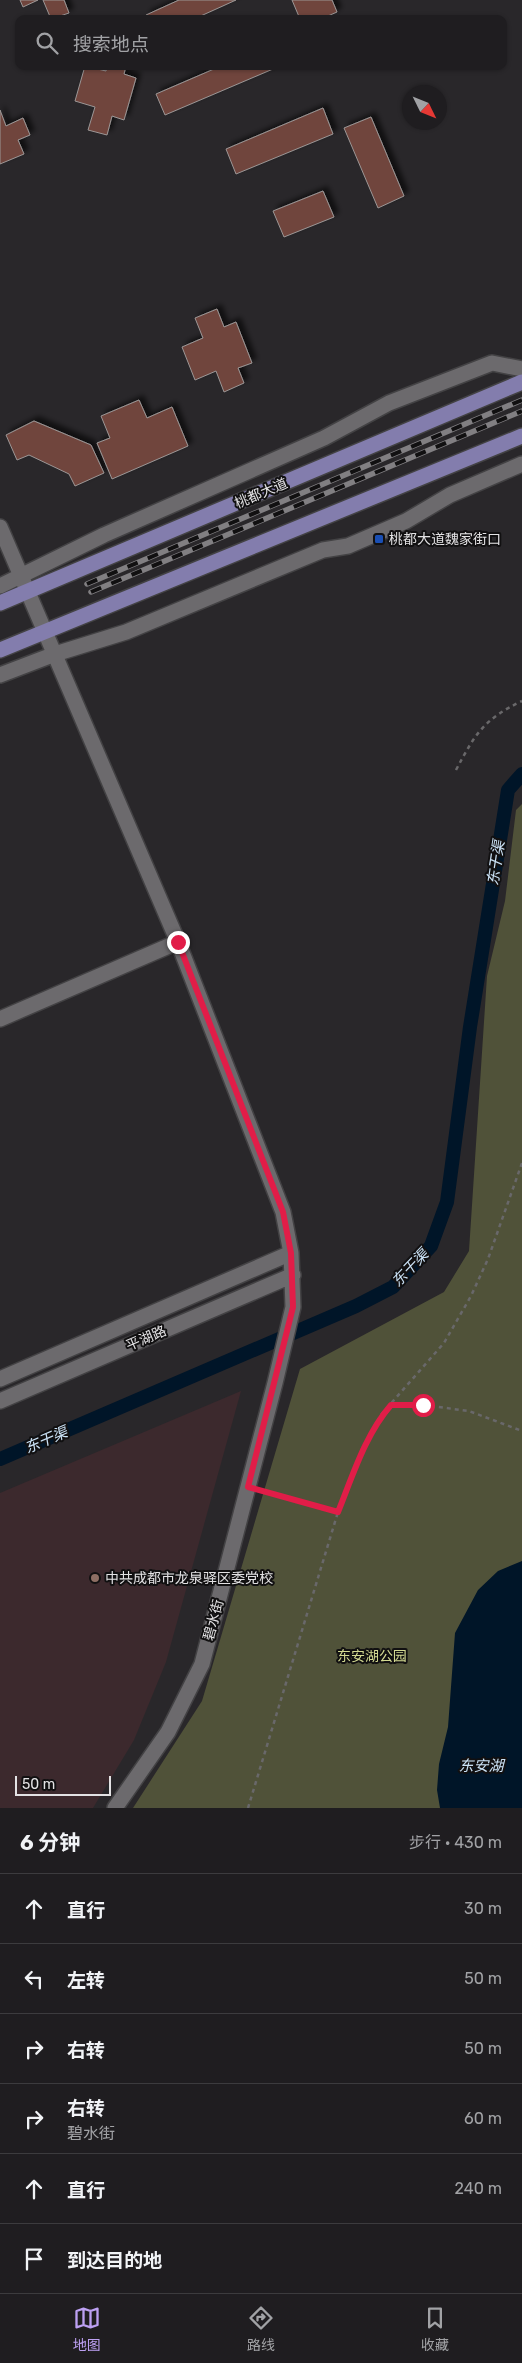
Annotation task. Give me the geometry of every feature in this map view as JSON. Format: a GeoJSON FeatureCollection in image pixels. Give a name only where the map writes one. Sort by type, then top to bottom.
{"type":"FeatureCollection","features":[{"type":"Feature","properties":{"kind":"main road","name":"桃都大道"},"geometry":{"type":"LineString","coordinates":[[0,603],[25,584],[522,382]]}},
{"type":"Feature","properties":{"kind":"main road"},"geometry":{"type":"LineString","coordinates":[[0,650],[46,633],[522,436]]}},
{"type":"Feature","properties":{"kind":"street"},"geometry":{"type":"LineString","coordinates":[[0,586],[25,584],[104,535],[324,438],[389,403],[492,363],[522,369]]}},
{"type":"Feature","properties":{"kind":"street"},"geometry":{"type":"LineString","coordinates":[[0,675],[55,654],[126,632],[323,550],[348,546],[406,521],[450,495],[522,464]]}},
{"type":"Feature","properties":{"kind":"street","name":"碧水街"},"geometry":{"type":"LineString","coordinates":[[0,527],[178,942],[283,1212],[293,1275],[293,1307],[202,1664],[168,1732],[115,1808]]}},
{"type":"Feature","properties":{"kind":"street"},"geometry":{"type":"LineString","coordinates":[[0,1019],[178,942]]}},
{"type":"Feature","properties":{"kind":"street","name":"平湖路"},"geometry":{"type":"LineString","coordinates":[[0,1379],[291,1253]]}},
{"type":"Feature","properties":{"kind":"street","name":"平湖路"},"geometry":{"type":"LineString","coordinates":[[0,1401],[293,1275]]}},
{"type":"Feature","properties":{"kind":"path"},"geometry":{"type":"LineString","coordinates":[[456,770],[471,742],[482,727],[498,712],[522,701]]}},
{"type":"Feature","properties":{"kind":"path"},"geometry":{"type":"LineString","coordinates":[[248,1808],[338,1512],[360,1456],[380,1416],[444,1343],[471,1296],[488,1259],[522,1163]]}},
{"type":"Feature","properties":{"kind":"path"},"geometry":{"type":"LineString","coordinates":[[391,1405],[423,1405],[469,1411],[522,1431]]}},
{"type":"Feature","properties":{"kind":"path"},"geometry":{"type":"LineString","coordinates":[[248,1487],[338,1512]]}},
{"type":"Feature","properties":{"kind":"shaded area","name":"中共成都市龙泉驿区委党校"},"geometry":{"type":"Polygon","coordinates":[[[241,1391],[166,1662],[134,1740],[93,1808],[0,1808],[0,1493],[241,1391]]]}},
{"type":"Feature","properties":{"kind":"green space","name":"东安湖公园"},"geometry":{"type":"Polygon","coordinates":[[[522,804],[522,1808],[133,1808],[202,1701],[300,1369],[444,1292],[469,1251],[487,976],[505,901],[516,810],[522,804]]]}},
{"type":"Feature","properties":{"kind":"water","name":"东安湖"},"geometry":{"type":"Polygon","coordinates":[[[522,1561],[522,1808],[440,1808],[437,1790],[439,1764],[448,1727],[455,1633],[478,1590],[498,1571],[522,1561]]]}},
{"type":"Feature","properties":{"kind":"building"},"geometry":{"type":"Polygon","coordinates":[[[20,0],[38,0],[23,7],[20,0]]]}},
{"type":"Feature","properties":{"kind":"building"},"geometry":{"type":"Polygon","coordinates":[[[43,0],[64,0],[69,13],[49,15],[43,0]]]}},
{"type":"Feature","properties":{"kind":"building"},"geometry":{"type":"Polygon","coordinates":[[[179,0],[236,0],[203,15],[146,15],[179,0]]]}},
{"type":"Feature","properties":{"kind":"building"},"geometry":{"type":"Polygon","coordinates":[[[292,0],[332,0],[337,12],[330,15],[298,15],[292,0]]]}},
{"type":"Feature","properties":{"kind":"building"},"geometry":{"type":"Polygon","coordinates":[[[84,70],[125,70],[124,74],[136,78],[124,120],[112,116],[107,135],[88,130],[95,107],[75,101],[84,70]]]}},
{"type":"Feature","properties":{"kind":"building"},"geometry":{"type":"Polygon","coordinates":[[[212,70],[271,70],[165,115],[156,94],[212,70]]]}},
{"type":"Feature","properties":{"kind":"building"},"geometry":{"type":"Polygon","coordinates":[[[323,108],[333,134],[236,174],[226,149],[323,108]]]}},
{"type":"Feature","properties":{"kind":"building"},"geometry":{"type":"Polygon","coordinates":[[[0,110],[6,126],[23,118],[30,135],[18,140],[24,154],[0,164],[0,110]]]}},
{"type":"Feature","properties":{"kind":"building"},"geometry":{"type":"Polygon","coordinates":[[[371,117],[404,196],[378,208],[344,128],[371,117]]]}},
{"type":"Feature","properties":{"kind":"building"},"geometry":{"type":"Polygon","coordinates":[[[323,191],[334,217],[284,237],[273,211],[323,191]]]}},
{"type":"Feature","properties":{"kind":"building"},"geometry":{"type":"Polygon","coordinates":[[[217,309],[224,327],[236,322],[252,363],[238,368],[244,383],[224,392],[216,371],[195,380],[182,347],[203,338],[195,318],[217,309]]]}},
{"type":"Feature","properties":{"kind":"building"},"geometry":{"type":"Polygon","coordinates":[[[139,400],[147,418],[172,407],[188,446],[112,479],[97,443],[110,438],[101,416],[139,400]]]}},
{"type":"Feature","properties":{"kind":"building"},"geometry":{"type":"Polygon","coordinates":[[[34,421],[91,445],[104,473],[75,486],[69,474],[29,455],[17,460],[6,435],[34,421]]]}},
{"type":"Feature","properties":{"kind":"waterway","name":"东干渠"},"geometry":{"type":"LineString","coordinates":[[0,1459],[356,1306],[393,1287],[431,1246],[447,1202],[470,1027],[508,790],[522,774]]}},
{"type":"Feature","properties":{"kind":"railway"},"geometry":{"type":"LineString","coordinates":[[87,584],[522,400]]}},
{"type":"Feature","properties":{"kind":"railway"},"geometry":{"type":"LineString","coordinates":[[91,592],[522,411]]}},
{"type":"Feature","properties":{"kind":"place","name":"桃都大道魏家街口"},"geometry":{"type":"Point","coordinates":[379,539]}},
{"type":"Feature","properties":{"kind":"place","name":"中共成都市龙泉驿区委党校"},"geometry":{"type":"Point","coordinates":[95,1578]}},
{"type":"Feature","properties":{"kind":"route"},"geometry":{"type":"LineString","coordinates":[[178,942],[283,1212],[291,1253],[293,1307],[248,1487],[338,1512],[360,1456],[380,1416],[391,1405],[423,1405]]}}]}
